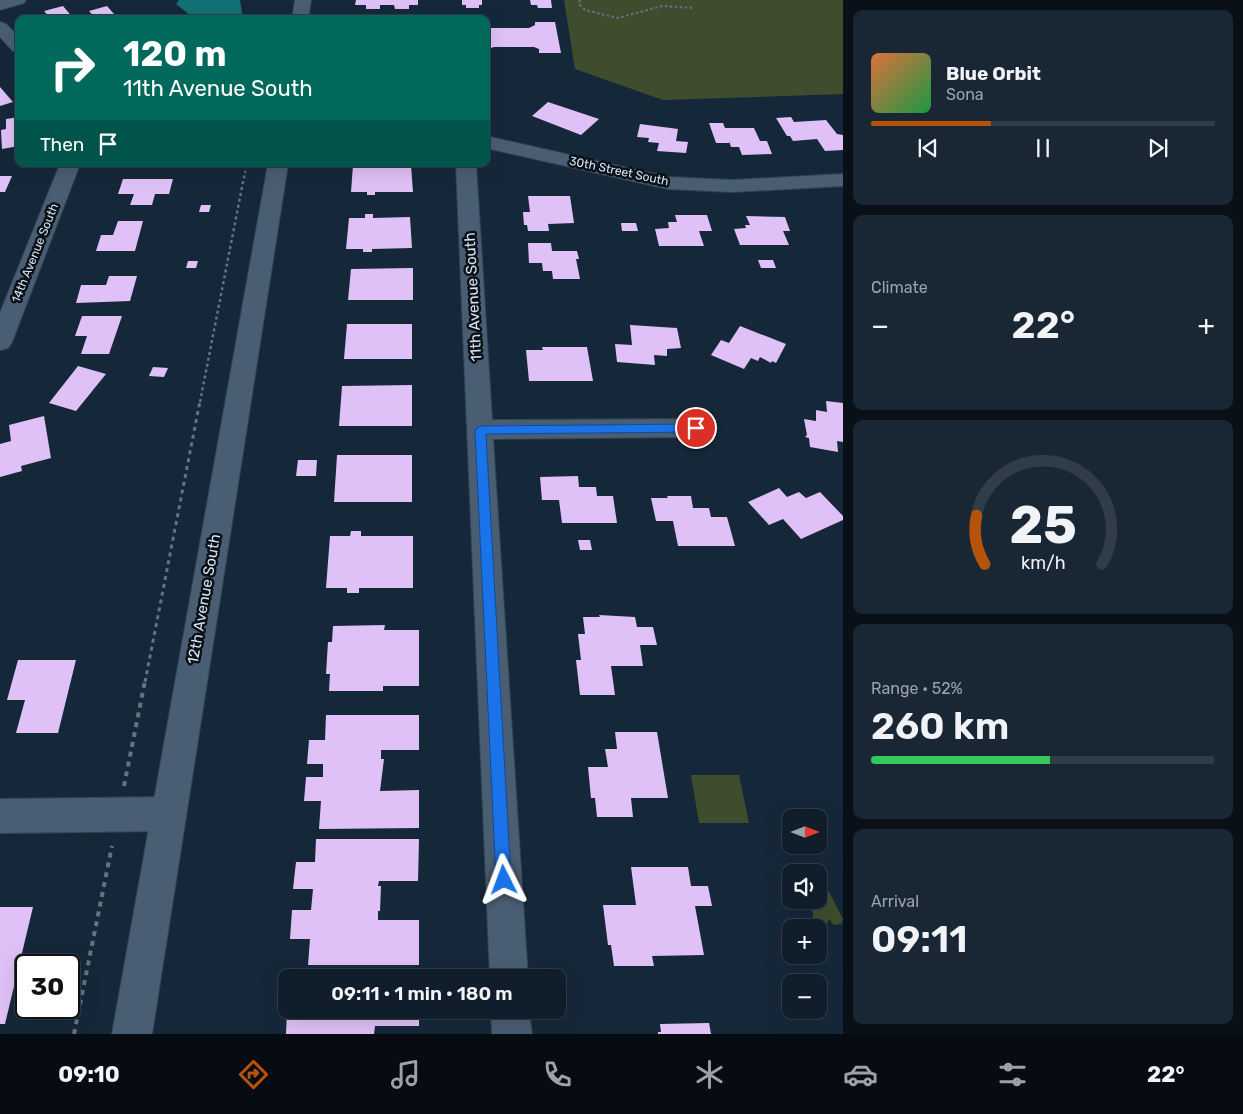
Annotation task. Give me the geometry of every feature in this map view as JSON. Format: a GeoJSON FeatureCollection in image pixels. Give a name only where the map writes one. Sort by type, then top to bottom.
{"type":"FeatureCollection","features":[{"type":"Feature","properties":{"kind":"street"},"geometry":{"type":"LineString","coordinates":[[0,5],[18,0]]}},
{"type":"Feature","properties":{"kind":"street"},"geometry":{"type":"LineString","coordinates":[[301,15],[303,0]]}},
{"type":"Feature","properties":{"kind":"street"},"geometry":{"type":"LineString","coordinates":[[0,27],[15,43]]}},
{"type":"Feature","properties":{"kind":"street","name":"30th Street South"},"geometry":{"type":"LineString","coordinates":[[490,143],[668,183],[732,186],[843,180]]}},
{"type":"Feature","properties":{"kind":"street","name":"14th Avenue South"},"geometry":{"type":"LineString","coordinates":[[0,342],[69,167]]}},
{"type":"Feature","properties":{"kind":"street","name":"12th Avenue South"},"geometry":{"type":"LineString","coordinates":[[132,1034],[277,167]]}},
{"type":"Feature","properties":{"kind":"street","name":"11th Avenue South"},"geometry":{"type":"LineString","coordinates":[[466,167],[509,969]]}},
{"type":"Feature","properties":{"kind":"street"},"geometry":{"type":"LineString","coordinates":[[480,430],[696,428]]}},
{"type":"Feature","properties":{"kind":"street"},"geometry":{"type":"LineString","coordinates":[[0,816],[168,814]]}},
{"type":"Feature","properties":{"kind":"street"},"geometry":{"type":"LineString","coordinates":[[511,1019],[512,1034]]}},
{"type":"Feature","properties":{"kind":"path"},"geometry":{"type":"LineString","coordinates":[[580,0],[579,4],[585,10],[618,18],[662,6],[693,8]]}},
{"type":"Feature","properties":{"kind":"path"},"geometry":{"type":"LineString","coordinates":[[74,1034],[246,167]]}},
{"type":"Feature","properties":{"kind":"shaded area"},"geometry":{"type":"Polygon","coordinates":[[[179,0],[240,0],[242,15],[190,15],[176,4],[179,0]]]}},
{"type":"Feature","properties":{"kind":"shaded area"},"geometry":{"type":"Polygon","coordinates":[[[564,0],[843,0],[843,94],[663,100],[575,69],[564,0]]]}},
{"type":"Feature","properties":{"kind":"shaded area"},"geometry":{"type":"Polygon","coordinates":[[[691,775],[739,775],[749,823],[699,823],[691,775]]]}},
{"type":"Feature","properties":{"kind":"shaded area"},"geometry":{"type":"Polygon","coordinates":[[[827,891],[843,919],[841,924],[834,925],[829,919],[827,924],[827,919],[812,919],[811,909],[827,909],[827,891]]]}},
{"type":"Feature","properties":{"kind":"building"},"geometry":{"type":"Polygon","coordinates":[[[356,0],[418,0],[418,5],[409,5],[409,9],[395,9],[394,5],[380,5],[380,9],[366,9],[366,5],[355,5],[356,0]]]}},
{"type":"Feature","properties":{"kind":"building"},"geometry":{"type":"Polygon","coordinates":[[[462,0],[482,0],[482,5],[479,5],[479,8],[466,8],[466,5],[462,5],[462,0]]]}},
{"type":"Feature","properties":{"kind":"building"},"geometry":{"type":"Polygon","coordinates":[[[530,0],[551,0],[552,8],[538,8],[537,5],[531,5],[530,0]]]}},
{"type":"Feature","properties":{"kind":"building"},"geometry":{"type":"Polygon","coordinates":[[[63,6],[71,15],[48,15],[44,11],[63,6]]]}},
{"type":"Feature","properties":{"kind":"building"},"geometry":{"type":"Polygon","coordinates":[[[107,6],[114,14],[92,15],[89,11],[107,6]]]}},
{"type":"Feature","properties":{"kind":"building"},"geometry":{"type":"Polygon","coordinates":[[[535,22],[555,22],[561,53],[539,53],[539,49],[534,47],[490,48],[490,27],[529,28],[535,25],[535,22]]]}},
{"type":"Feature","properties":{"kind":"building"},"geometry":{"type":"Polygon","coordinates":[[[0,87],[13,102],[0,106],[0,87]]]}},
{"type":"Feature","properties":{"kind":"building"},"geometry":{"type":"Polygon","coordinates":[[[548,102],[599,119],[581,135],[532,116],[548,102]]]}},
{"type":"Feature","properties":{"kind":"building"},"geometry":{"type":"Polygon","coordinates":[[[791,117],[794,122],[826,120],[837,134],[843,135],[843,150],[825,151],[817,139],[793,141],[790,136],[787,136],[776,118],[791,117]]]}},
{"type":"Feature","properties":{"kind":"building"},"geometry":{"type":"Polygon","coordinates":[[[15,118],[15,147],[2,149],[1,130],[6,129],[6,119],[15,118]]]}},
{"type":"Feature","properties":{"kind":"building"},"geometry":{"type":"Polygon","coordinates":[[[709,123],[723,123],[725,128],[754,128],[760,141],[767,141],[772,154],[742,155],[739,147],[731,147],[729,141],[729,143],[716,143],[709,123]]]}},
{"type":"Feature","properties":{"kind":"building"},"geometry":{"type":"Polygon","coordinates":[[[640,124],[678,129],[676,141],[688,142],[686,153],[657,151],[659,143],[648,142],[649,138],[637,137],[640,124]]]}},
{"type":"Feature","properties":{"kind":"building"},"geometry":{"type":"Polygon","coordinates":[[[124,167],[160,167],[160,168],[124,167]]]}},
{"type":"Feature","properties":{"kind":"building"},"geometry":{"type":"Polygon","coordinates":[[[353,167],[411,167],[413,192],[375,192],[375,195],[367,195],[367,192],[351,192],[353,167]]]}},
{"type":"Feature","properties":{"kind":"building"},"geometry":{"type":"Polygon","coordinates":[[[0,176],[12,176],[5,192],[0,192],[0,176]]]}},
{"type":"Feature","properties":{"kind":"building"},"geometry":{"type":"Polygon","coordinates":[[[123,179],[173,179],[169,194],[155,194],[152,205],[130,205],[134,194],[118,194],[123,179]]]}},
{"type":"Feature","properties":{"kind":"building"},"geometry":{"type":"Polygon","coordinates":[[[528,196],[570,196],[574,223],[548,224],[549,231],[528,231],[527,225],[524,225],[523,212],[530,212],[528,196]]]}},
{"type":"Feature","properties":{"kind":"building"},"geometry":{"type":"Polygon","coordinates":[[[201,205],[211,205],[209,212],[199,212],[201,205]]]}},
{"type":"Feature","properties":{"kind":"building"},"geometry":{"type":"Polygon","coordinates":[[[365,214],[373,214],[373,218],[410,217],[412,248],[372,249],[372,252],[363,252],[363,249],[346,249],[349,218],[365,218],[365,214]]]}},
{"type":"Feature","properties":{"kind":"building"},"geometry":{"type":"Polygon","coordinates":[[[675,215],[707,215],[712,231],[699,231],[704,246],[659,246],[655,229],[669,228],[668,222],[677,222],[675,215]]]}},
{"type":"Feature","properties":{"kind":"building"},"geometry":{"type":"Polygon","coordinates":[[[746,216],[785,217],[790,231],[783,231],[789,245],[740,245],[734,229],[746,228],[745,225],[750,225],[746,216]]]}},
{"type":"Feature","properties":{"kind":"building"},"geometry":{"type":"Polygon","coordinates":[[[118,221],[143,221],[135,251],[96,251],[101,235],[113,235],[118,221]]]}},
{"type":"Feature","properties":{"kind":"building"},"geometry":{"type":"Polygon","coordinates":[[[621,223],[636,223],[638,231],[622,231],[621,223]]]}},
{"type":"Feature","properties":{"kind":"building"},"geometry":{"type":"Polygon","coordinates":[[[528,243],[551,243],[552,251],[577,251],[579,259],[576,259],[580,279],[553,279],[552,271],[543,271],[542,263],[529,263],[528,243]]]}},
{"type":"Feature","properties":{"kind":"building"},"geometry":{"type":"Polygon","coordinates":[[[758,260],[773,260],[776,268],[761,268],[758,260]]]}},
{"type":"Feature","properties":{"kind":"building"},"geometry":{"type":"Polygon","coordinates":[[[188,261],[198,261],[196,268],[186,268],[188,261]]]}},
{"type":"Feature","properties":{"kind":"building"},"geometry":{"type":"Polygon","coordinates":[[[413,268],[413,300],[348,300],[351,269],[413,268]]]}},
{"type":"Feature","properties":{"kind":"building"},"geometry":{"type":"Polygon","coordinates":[[[109,276],[137,276],[130,301],[76,303],[81,285],[106,285],[109,276]]]}},
{"type":"Feature","properties":{"kind":"building"},"geometry":{"type":"Polygon","coordinates":[[[82,316],[122,316],[109,354],[81,354],[87,336],[75,336],[82,316]]]}},
{"type":"Feature","properties":{"kind":"building"},"geometry":{"type":"Polygon","coordinates":[[[347,324],[412,324],[412,359],[344,359],[347,324]]]}},
{"type":"Feature","properties":{"kind":"building"},"geometry":{"type":"Polygon","coordinates":[[[630,325],[677,328],[681,348],[667,349],[667,356],[654,355],[655,365],[617,362],[615,344],[632,345],[630,325]]]}},
{"type":"Feature","properties":{"kind":"building"},"geometry":{"type":"Polygon","coordinates":[[[740,326],[786,344],[776,363],[772,361],[771,363],[760,357],[758,361],[751,358],[744,369],[711,355],[721,340],[729,343],[740,326]]]}},
{"type":"Feature","properties":{"kind":"building"},"geometry":{"type":"Polygon","coordinates":[[[542,347],[587,347],[593,381],[529,381],[526,350],[543,350],[542,347]]]}},
{"type":"Feature","properties":{"kind":"building"},"geometry":{"type":"Polygon","coordinates":[[[78,366],[106,374],[76,411],[49,403],[78,366]]]}},
{"type":"Feature","properties":{"kind":"building"},"geometry":{"type":"Polygon","coordinates":[[[153,367],[168,368],[164,377],[149,376],[153,367]]]}},
{"type":"Feature","properties":{"kind":"building"},"geometry":{"type":"Polygon","coordinates":[[[412,385],[412,426],[339,426],[342,386],[412,385]]]}},
{"type":"Feature","properties":{"kind":"building"},"geometry":{"type":"Polygon","coordinates":[[[826,401],[843,403],[843,442],[837,441],[838,452],[810,447],[809,438],[805,437],[807,435],[804,419],[816,421],[816,410],[827,412],[826,401]]]}},
{"type":"Feature","properties":{"kind":"building"},"geometry":{"type":"Polygon","coordinates":[[[44,416],[51,458],[21,466],[22,471],[0,477],[0,444],[11,441],[9,425],[44,416]]]}},
{"type":"Feature","properties":{"kind":"building"},"geometry":{"type":"Polygon","coordinates":[[[337,455],[412,455],[412,502],[334,502],[337,455]]]}},
{"type":"Feature","properties":{"kind":"building"},"geometry":{"type":"Polygon","coordinates":[[[298,460],[317,460],[316,476],[296,476],[298,460]]]}},
{"type":"Feature","properties":{"kind":"building"},"geometry":{"type":"Polygon","coordinates":[[[578,476],[579,487],[596,487],[597,496],[613,496],[617,523],[562,523],[559,500],[542,500],[540,477],[578,476]]]}},
{"type":"Feature","properties":{"kind":"building"},"geometry":{"type":"Polygon","coordinates":[[[779,488],[787,497],[799,492],[806,498],[820,492],[843,516],[843,520],[801,539],[783,519],[769,525],[748,502],[779,488]]]}},
{"type":"Feature","properties":{"kind":"building"},"geometry":{"type":"Polygon","coordinates":[[[667,496],[691,496],[693,508],[709,508],[711,517],[727,517],[735,546],[678,546],[673,521],[656,521],[651,498],[668,498],[667,496]]]}},
{"type":"Feature","properties":{"kind":"building"},"geometry":{"type":"Polygon","coordinates":[[[351,531],[361,531],[361,536],[413,536],[413,588],[359,588],[359,593],[347,593],[347,588],[326,588],[330,536],[350,536],[351,531]]]}},
{"type":"Feature","properties":{"kind":"building"},"geometry":{"type":"Polygon","coordinates":[[[578,540],[590,540],[592,550],[580,550],[578,540]]]}},
{"type":"Feature","properties":{"kind":"building"},"geometry":{"type":"Polygon","coordinates":[[[599,615],[635,617],[637,627],[653,627],[657,645],[640,645],[643,666],[611,666],[615,695],[580,695],[576,660],[581,660],[578,634],[585,634],[583,617],[600,617],[599,615]]]}},
{"type":"Feature","properties":{"kind":"building"},"geometry":{"type":"Polygon","coordinates":[[[385,625],[384,630],[419,630],[419,686],[383,686],[383,691],[329,691],[330,674],[326,674],[328,642],[332,642],[333,626],[385,625]]]}},
{"type":"Feature","properties":{"kind":"building"},"geometry":{"type":"Polygon","coordinates":[[[18,660],[76,660],[58,733],[16,733],[25,700],[7,700],[18,660]]]}},
{"type":"Feature","properties":{"kind":"building"},"geometry":{"type":"Polygon","coordinates":[[[326,715],[419,715],[419,750],[381,750],[381,759],[384,759],[380,791],[419,790],[419,828],[319,829],[321,801],[304,801],[306,777],[323,777],[323,764],[307,764],[309,740],[325,740],[326,715]]]}},
{"type":"Feature","properties":{"kind":"building"},"geometry":{"type":"Polygon","coordinates":[[[615,732],[657,732],[668,798],[631,798],[633,817],[597,817],[595,798],[591,798],[588,767],[608,767],[605,749],[617,749],[615,732]]]}},
{"type":"Feature","properties":{"kind":"building"},"geometry":{"type":"Polygon","coordinates":[[[316,839],[419,839],[418,881],[379,881],[378,886],[381,886],[378,920],[419,920],[419,965],[308,965],[310,939],[290,939],[292,910],[311,910],[313,889],[293,889],[296,862],[315,862],[316,839]]]}},
{"type":"Feature","properties":{"kind":"building"},"geometry":{"type":"Polygon","coordinates":[[[631,867],[688,867],[691,886],[708,886],[712,906],[695,906],[704,955],[652,956],[654,966],[614,966],[611,945],[608,945],[603,905],[636,905],[631,867]]]}},
{"type":"Feature","properties":{"kind":"building"},"geometry":{"type":"Polygon","coordinates":[[[0,907],[33,907],[22,954],[15,954],[15,982],[5,1024],[0,1024],[0,907]]]}},
{"type":"Feature","properties":{"kind":"building"},"geometry":{"type":"Polygon","coordinates":[[[287,1019],[419,1019],[419,1026],[375,1026],[374,1034],[286,1034],[287,1019]]]}},
{"type":"Feature","properties":{"kind":"building"},"geometry":{"type":"Polygon","coordinates":[[[709,1023],[711,1034],[658,1034],[658,1032],[661,1032],[660,1024],[709,1023]]]}},
{"type":"Feature","properties":{"kind":"route"},"geometry":{"type":"LineString","coordinates":[[504,880],[480,430],[696,428]]}}]}
